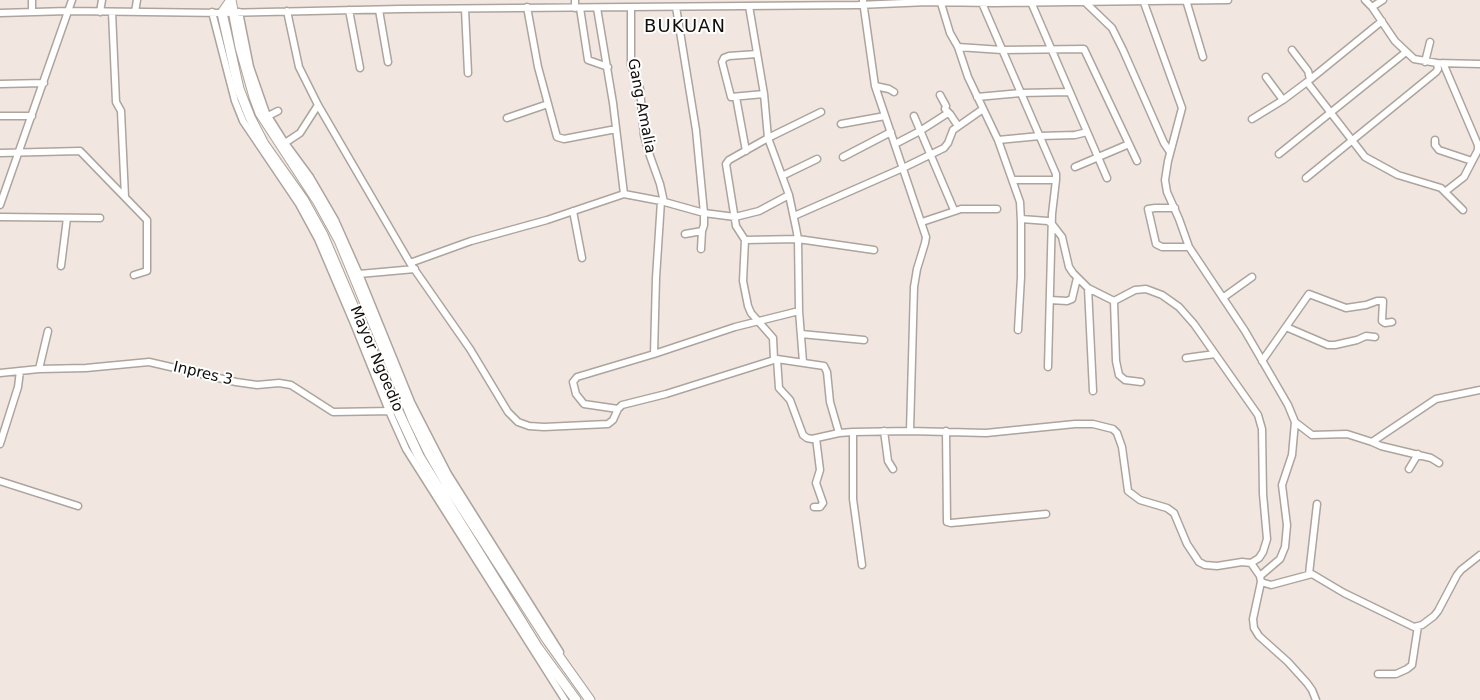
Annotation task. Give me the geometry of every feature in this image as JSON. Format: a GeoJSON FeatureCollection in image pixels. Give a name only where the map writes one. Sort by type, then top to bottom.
{"type":"FeatureCollection","features":[{"type":"Feature","properties":{"kind":"street"},"geometry":{"type":"LineString","coordinates":[[32,0],[32,12]]}},
{"type":"Feature","properties":{"kind":"street"},"geometry":{"type":"LineString","coordinates":[[0,205],[72,0]]}},
{"type":"Feature","properties":{"kind":"street"},"geometry":{"type":"LineString","coordinates":[[100,12],[102,0]]}},
{"type":"Feature","properties":{"kind":"street"},"geometry":{"type":"LineString","coordinates":[[135,12],[137,0]]}},
{"type":"Feature","properties":{"kind":"street"},"geometry":{"type":"LineString","coordinates":[[0,13],[69,11],[222,13],[231,0],[236,12],[749,6],[802,2],[940,1],[982,3],[994,1],[1227,0]]}},
{"type":"Feature","properties":{"kind":"street"},"geometry":{"type":"LineString","coordinates":[[400,0],[400,9]]}},
{"type":"Feature","properties":{"kind":"street"},"geometry":{"type":"LineString","coordinates":[[575,0],[588,60],[608,67]]}},
{"type":"Feature","properties":{"kind":"street"},"geometry":{"type":"LineString","coordinates":[[1143,0],[1182,102],[1182,113],[1170,152],[1165,180],[1167,192],[1189,247],[1224,297],[1288,405],[1295,422],[1292,455],[1282,485],[1287,525],[1285,547],[1280,559],[1260,579],[1253,618],[1254,628],[1259,636],[1288,662],[1307,683],[1316,700]]}},
{"type":"Feature","properties":{"kind":"street"},"geometry":{"type":"LineString","coordinates":[[1186,0],[1203,57]]}},
{"type":"Feature","properties":{"kind":"street"},"geometry":{"type":"LineString","coordinates":[[1365,0],[1372,6],[1395,41],[1414,59],[1425,62],[1480,64]]}},
{"type":"Feature","properties":{"kind":"street"},"geometry":{"type":"LineString","coordinates":[[1372,6],[1383,0]]}},
{"type":"Feature","properties":{"kind":"street"},"geometry":{"type":"LineString","coordinates":[[940,1],[950,33],[958,48],[968,77],[998,140],[1020,202],[1021,278],[1018,330]]}},
{"type":"Feature","properties":{"kind":"street"},"geometry":{"type":"LineString","coordinates":[[863,2],[875,86],[926,237],[914,286],[910,431]]}},
{"type":"Feature","properties":{"kind":"street"},"geometry":{"type":"LineString","coordinates":[[1031,2],[1107,178]]}},
{"type":"Feature","properties":{"kind":"street"},"geometry":{"type":"LineString","coordinates":[[1085,2],[1112,28],[1164,143],[1170,152]]}},
{"type":"Feature","properties":{"kind":"street"},"geometry":{"type":"LineString","coordinates":[[982,3],[1055,172],[1048,367]]}},
{"type":"Feature","properties":{"kind":"street"},"geometry":{"type":"LineString","coordinates":[[749,6],[764,94],[768,138],[789,195],[798,239],[799,311],[803,362]]}},
{"type":"Feature","properties":{"kind":"street"},"geometry":{"type":"LineString","coordinates":[[676,7],[696,130],[704,213],[701,249]]}},
{"type":"Feature","properties":{"kind":"street"},"geometry":{"type":"LineString","coordinates":[[526,8],[556,134],[561,139],[616,129]]}},
{"type":"Feature","properties":{"kind":"street"},"geometry":{"type":"LineString","coordinates":[[597,8],[608,67],[624,194]]}},
{"type":"Feature","properties":{"kind":"street","name":"Gang Amalia"},"geometry":{"type":"LineString","coordinates":[[631,8],[631,65],[640,89],[644,135],[660,184],[663,201],[656,286],[654,354]]}},
{"type":"Feature","properties":{"kind":"street"},"geometry":{"type":"LineString","coordinates":[[466,9],[468,73]]}},
{"type":"Feature","properties":{"kind":"street"},"geometry":{"type":"LineString","coordinates":[[349,10],[360,68]]}},
{"type":"Feature","properties":{"kind":"street"},"geometry":{"type":"LineString","coordinates":[[379,10],[388,62]]}},
{"type":"Feature","properties":{"kind":"street"},"geometry":{"type":"LineString","coordinates":[[287,11],[299,67],[318,105],[410,263],[470,349],[508,412],[518,422],[530,426],[605,425],[613,420],[622,405],[666,394],[776,359],[823,365],[826,367],[830,399],[839,433]]}},
{"type":"Feature","properties":{"kind":"street"},"geometry":{"type":"LineString","coordinates":[[112,12],[116,102],[121,111],[125,198]]}},
{"type":"Feature","properties":{"kind":"street"},"geometry":{"type":"LineString","coordinates":[[212,12],[235,101],[243,121],[299,204],[318,239],[393,411],[406,449],[564,700]]}},
{"type":"Feature","properties":{"kind":"street","name":"Mayor Ngoedio"},"geometry":{"type":"LineString","coordinates":[[236,12],[240,47],[247,76],[339,240],[413,420],[429,453],[448,486],[548,641],[590,700]]}},
{"type":"Feature","properties":{"kind":"street","name":"Mayor Ngoedio"},"geometry":{"type":"LineString","coordinates":[[222,13],[237,81],[250,117],[264,144],[303,199],[323,235],[393,411],[496,583],[538,648],[576,700]]}},
{"type":"Feature","properties":{"kind":"street"},"geometry":{"type":"LineString","coordinates":[[1252,119],[1309,80],[1382,21]]}},
{"type":"Feature","properties":{"kind":"street"},"geometry":{"type":"LineString","coordinates":[[1425,62],[1430,42]]}},
{"type":"Feature","properties":{"kind":"street"},"geometry":{"type":"LineString","coordinates":[[958,48],[1085,50],[1137,161]]}},
{"type":"Feature","properties":{"kind":"street"},"geometry":{"type":"LineString","coordinates":[[1292,50],[1308,71],[1309,80],[1330,112],[1361,153],[1373,162],[1398,175],[1446,191],[1463,210]]}},
{"type":"Feature","properties":{"kind":"street"},"geometry":{"type":"LineString","coordinates":[[1280,154],[1406,52]]}},
{"type":"Feature","properties":{"kind":"street"},"geometry":{"type":"LineString","coordinates":[[757,54],[729,56],[722,60],[731,97],[764,94]]}},
{"type":"Feature","properties":{"kind":"street"},"geometry":{"type":"LineString","coordinates":[[1306,178],[1436,72],[1440,63]]}},
{"type":"Feature","properties":{"kind":"street"},"geometry":{"type":"LineString","coordinates":[[1440,63],[1478,143],[1478,150],[1462,179],[1446,191]]}},
{"type":"Feature","properties":{"kind":"street"},"geometry":{"type":"LineString","coordinates":[[1266,77],[1282,100]]}},
{"type":"Feature","properties":{"kind":"street"},"geometry":{"type":"LineString","coordinates":[[0,84],[44,83]]}},
{"type":"Feature","properties":{"kind":"street"},"geometry":{"type":"LineString","coordinates":[[875,86],[894,92]]}},
{"type":"Feature","properties":{"kind":"street"},"geometry":{"type":"LineString","coordinates":[[977,97],[1021,93],[1069,92]]}},
{"type":"Feature","properties":{"kind":"street"},"geometry":{"type":"LineString","coordinates":[[940,95],[945,103],[945,110],[958,126]]}},
{"type":"Feature","properties":{"kind":"street"},"geometry":{"type":"LineString","coordinates":[[736,97],[746,151]]}},
{"type":"Feature","properties":{"kind":"street"},"geometry":{"type":"LineString","coordinates":[[508,118],[548,104]]}},
{"type":"Feature","properties":{"kind":"street"},"geometry":{"type":"LineString","coordinates":[[286,143],[304,129],[318,105]]}},
{"type":"Feature","properties":{"kind":"street"},"geometry":{"type":"LineString","coordinates":[[794,216],[903,168],[947,145],[953,130],[983,108]]}},
{"type":"Feature","properties":{"kind":"street"},"geometry":{"type":"LineString","coordinates":[[821,112],[768,138],[729,160],[726,164],[736,227],[745,240],[744,292],[749,309],[772,338],[779,388],[791,402],[803,435],[808,439],[853,432],[1004,432],[1075,424],[1093,424],[1113,429],[1120,438],[1128,490],[1140,500],[1167,508],[1174,513],[1187,544],[1199,562],[1205,565],[1217,566],[1251,562],[1259,558],[1267,539],[1263,494],[1262,429],[1258,415],[1185,313],[1162,295],[1140,289],[1114,301]]}},
{"type":"Feature","properties":{"kind":"street"},"geometry":{"type":"LineString","coordinates":[[895,144],[948,113]]}},
{"type":"Feature","properties":{"kind":"street"},"geometry":{"type":"LineString","coordinates":[[250,117],[270,114],[286,143],[310,177],[365,274],[411,402],[448,474],[563,655],[595,700]]}},
{"type":"Feature","properties":{"kind":"street"},"geometry":{"type":"LineString","coordinates":[[0,116],[32,116]]}},
{"type":"Feature","properties":{"kind":"street"},"geometry":{"type":"LineString","coordinates":[[841,124],[885,116]]}},
{"type":"Feature","properties":{"kind":"street"},"geometry":{"type":"LineString","coordinates":[[914,116],[954,210]]}},
{"type":"Feature","properties":{"kind":"street"},"geometry":{"type":"LineString","coordinates":[[843,157],[891,132]]}},
{"type":"Feature","properties":{"kind":"street"},"geometry":{"type":"LineString","coordinates":[[998,140],[1075,135],[1087,132]]}},
{"type":"Feature","properties":{"kind":"street"},"geometry":{"type":"LineString","coordinates":[[1435,140],[1435,145],[1439,150],[1472,161]]}},
{"type":"Feature","properties":{"kind":"street"},"geometry":{"type":"LineString","coordinates":[[1076,167],[1129,144]]}},
{"type":"Feature","properties":{"kind":"street"},"geometry":{"type":"LineString","coordinates":[[0,153],[80,151],[142,215],[147,223],[147,272],[134,275]]}},
{"type":"Feature","properties":{"kind":"street"},"geometry":{"type":"LineString","coordinates":[[782,176],[817,159]]}},
{"type":"Feature","properties":{"kind":"street"},"geometry":{"type":"LineString","coordinates":[[1013,180],[1056,180]]}},
{"type":"Feature","properties":{"kind":"street"},"geometry":{"type":"LineString","coordinates":[[410,263],[624,194],[663,201],[704,213],[735,217],[759,211],[789,195]]}},
{"type":"Feature","properties":{"kind":"street"},"geometry":{"type":"LineString","coordinates":[[1175,208],[1148,209],[1156,244],[1162,247],[1189,247]]}},
{"type":"Feature","properties":{"kind":"street"},"geometry":{"type":"LineString","coordinates":[[922,222],[954,210],[997,209]]}},
{"type":"Feature","properties":{"kind":"street"},"geometry":{"type":"LineString","coordinates":[[573,211],[582,258]]}},
{"type":"Feature","properties":{"kind":"street"},"geometry":{"type":"LineString","coordinates":[[0,217],[100,218]]}},
{"type":"Feature","properties":{"kind":"street"},"geometry":{"type":"LineString","coordinates":[[61,266],[67,218]]}},
{"type":"Feature","properties":{"kind":"street"},"geometry":{"type":"LineString","coordinates":[[1021,219],[1052,224],[1062,238],[1069,267],[1077,278],[1088,288],[1114,301]]}},
{"type":"Feature","properties":{"kind":"street"},"geometry":{"type":"LineString","coordinates":[[685,234],[702,231]]}},
{"type":"Feature","properties":{"kind":"street"},"geometry":{"type":"LineString","coordinates":[[745,240],[798,239],[874,250]]}},
{"type":"Feature","properties":{"kind":"street"},"geometry":{"type":"LineString","coordinates":[[365,274],[415,269]]}},
{"type":"Feature","properties":{"kind":"street"},"geometry":{"type":"LineString","coordinates":[[1224,297],[1252,277]]}},
{"type":"Feature","properties":{"kind":"street"},"geometry":{"type":"LineString","coordinates":[[1050,300],[1067,301],[1072,299],[1077,278]]}},
{"type":"Feature","properties":{"kind":"street"},"geometry":{"type":"LineString","coordinates":[[1088,288],[1093,391]]}},
{"type":"Feature","properties":{"kind":"street"},"geometry":{"type":"LineString","coordinates":[[1262,361],[1307,296],[1311,294],[1346,308],[1366,306],[1383,300],[1382,321],[1385,323],[1392,322]]}},
{"type":"Feature","properties":{"kind":"street"},"geometry":{"type":"LineString","coordinates":[[1114,301],[1116,361],[1119,375],[1125,380],[1140,382]]}},
{"type":"Feature","properties":{"kind":"street"},"geometry":{"type":"LineString","coordinates":[[618,409],[584,404],[576,394],[573,380],[577,377],[758,321],[799,311]]}},
{"type":"Feature","properties":{"kind":"street"},"geometry":{"type":"LineString","coordinates":[[1286,327],[1328,345],[1357,340],[1366,336],[1375,337]]}},
{"type":"Feature","properties":{"kind":"street"},"geometry":{"type":"LineString","coordinates":[[39,369],[48,331]]}},
{"type":"Feature","properties":{"kind":"street"},"geometry":{"type":"LineString","coordinates":[[801,334],[864,340]]}},
{"type":"Feature","properties":{"kind":"street"},"geometry":{"type":"LineString","coordinates":[[1186,358],[1215,354]]}},
{"type":"Feature","properties":{"kind":"street","name":"Inpres 3"},"geometry":{"type":"LineString","coordinates":[[0,373],[149,362],[236,382],[257,385],[291,384],[333,412],[393,411]]}},
{"type":"Feature","properties":{"kind":"street"},"geometry":{"type":"LineString","coordinates":[[0,444],[18,387],[20,372]]}},
{"type":"Feature","properties":{"kind":"street"},"geometry":{"type":"LineString","coordinates":[[1372,442],[1436,398],[1480,390]]}},
{"type":"Feature","properties":{"kind":"street"},"geometry":{"type":"LineString","coordinates":[[1295,422],[1312,435],[1347,434],[1381,446],[1431,458],[1439,463]]}},
{"type":"Feature","properties":{"kind":"street"},"geometry":{"type":"LineString","coordinates":[[884,431],[888,461],[893,469]]}},
{"type":"Feature","properties":{"kind":"street"},"geometry":{"type":"LineString","coordinates":[[853,432],[853,499],[862,565]]}},
{"type":"Feature","properties":{"kind":"street"},"geometry":{"type":"LineString","coordinates":[[946,432],[948,522],[1046,514]]}},
{"type":"Feature","properties":{"kind":"street"},"geometry":{"type":"LineString","coordinates":[[814,507],[820,507],[823,503],[816,484],[820,470],[816,438]]}},
{"type":"Feature","properties":{"kind":"street"},"geometry":{"type":"LineString","coordinates":[[1409,469],[1418,454]]}},
{"type":"Feature","properties":{"kind":"street"},"geometry":{"type":"LineString","coordinates":[[0,481],[78,506]]}},
{"type":"Feature","properties":{"kind":"street"},"geometry":{"type":"LineString","coordinates":[[1309,574],[1318,504]]}},
{"type":"Feature","properties":{"kind":"street"},"geometry":{"type":"LineString","coordinates":[[1251,562],[1260,579],[1270,585],[1309,574],[1411,626],[1418,626],[1426,622],[1438,611],[1461,570],[1480,555]]}},
{"type":"Feature","properties":{"kind":"street"},"geometry":{"type":"LineString","coordinates":[[1378,674],[1396,674],[1412,665],[1418,626]]}},
{"type":"Feature","properties":{"kind":"district","name":"BUKUAN"},"geometry":{"type":"Point","coordinates":[685,27]}}]}
